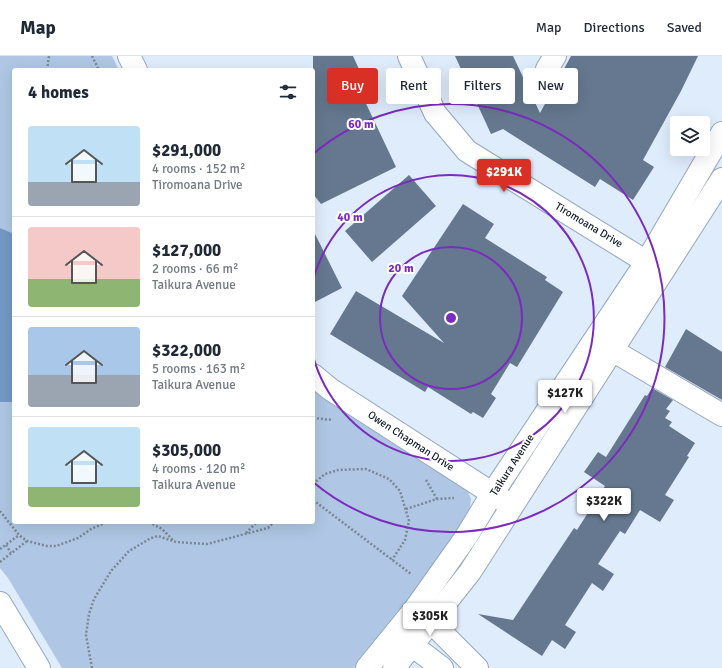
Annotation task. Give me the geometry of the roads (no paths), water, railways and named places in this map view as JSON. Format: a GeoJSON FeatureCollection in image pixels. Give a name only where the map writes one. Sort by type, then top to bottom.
{"type":"FeatureCollection","features":[{"type":"Feature","properties":{"kind":"street"},"geometry":{"type":"LineString","coordinates":[[129,56],[135,68]]}},
{"type":"Feature","properties":{"kind":"street","name":"Tiromoana Drive"},"geometry":{"type":"LineString","coordinates":[[409,56],[436,113],[467,151],[655,266]]}},
{"type":"Feature","properties":{"kind":"street","name":"Taikura Avenue"},"geometry":{"type":"LineString","coordinates":[[368,668],[404,639],[423,615],[470,572],[612,350],[722,133]]}},
{"type":"Feature","properties":{"kind":"street","name":"Taikura Avenue"},"geometry":{"type":"LineString","coordinates":[[423,615],[466,537],[492,494],[655,266],[722,179]]}},
{"type":"Feature","properties":{"kind":"street"},"geometry":{"type":"LineString","coordinates":[[612,350],[722,416]]}},
{"type":"Feature","properties":{"kind":"street","name":"Owen Chapman Drive"},"geometry":{"type":"LineString","coordinates":[[315,377],[330,390],[511,506]]}},
{"type":"Feature","properties":{"kind":"street"},"geometry":{"type":"LineString","coordinates":[[0,603],[39,668]]}},
{"type":"Feature","properties":{"kind":"street"},"geometry":{"type":"LineString","coordinates":[[423,615],[477,668]]}},
{"type":"Feature","properties":{"kind":"street"},"geometry":{"type":"LineString","coordinates":[[404,639],[442,668]]}},
{"type":"Feature","properties":{"kind":"street","name":"Taikura Avenue"},"geometry":{"type":"LineString","coordinates":[[394,668],[404,639]]}}]}
